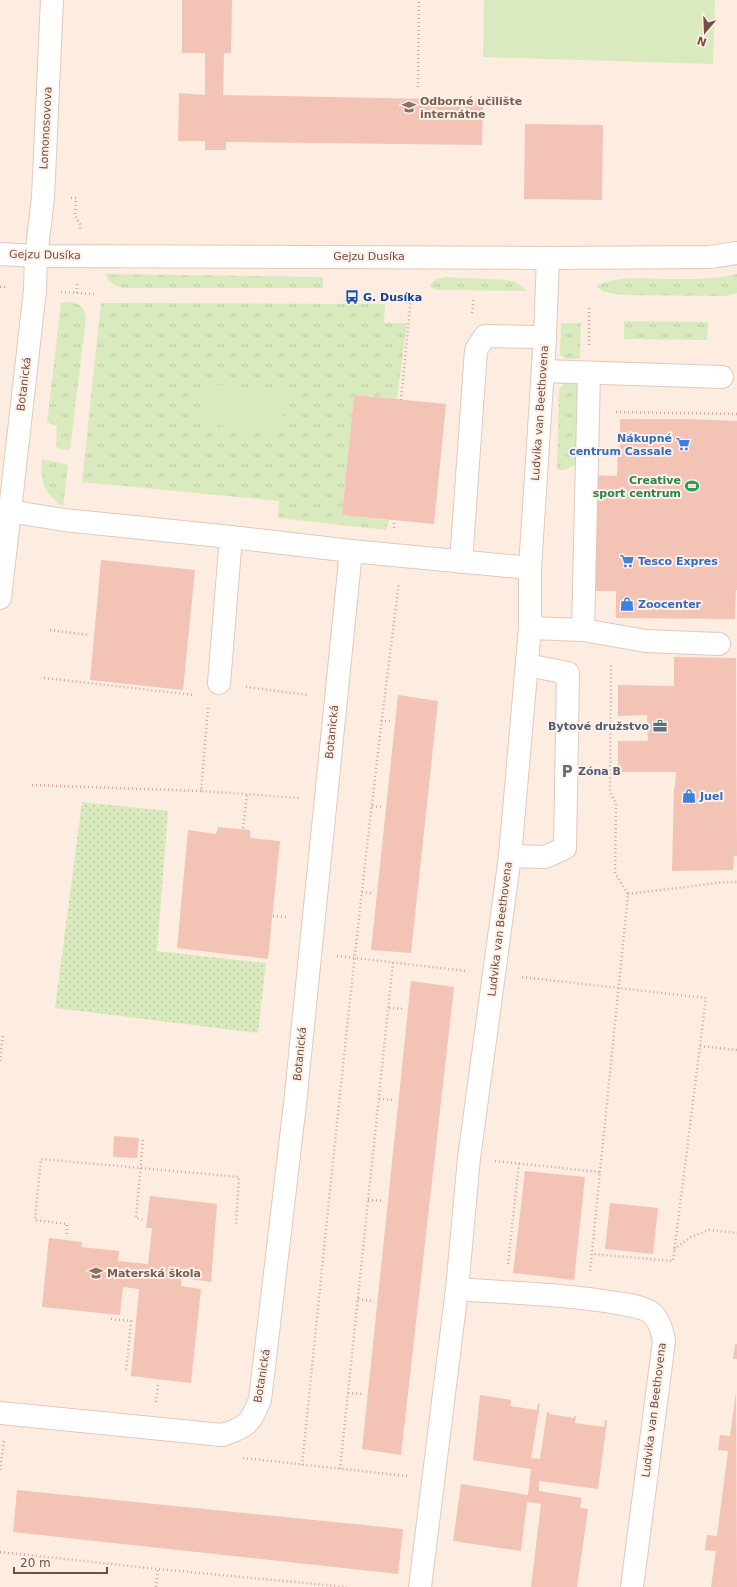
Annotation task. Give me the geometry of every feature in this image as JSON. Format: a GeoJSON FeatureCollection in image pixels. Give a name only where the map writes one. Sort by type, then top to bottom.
{"type":"FeatureCollection","features":[{"type":"Feature","properties":{"kind":"street","name":"Lomonosovova"},"geometry":{"type":"LineString","coordinates":[[36,256],[43,198],[52,0]]}},
{"type":"Feature","properties":{"kind":"street","name":"Gejzu Dusíka"},"geometry":{"type":"LineString","coordinates":[[0,254],[36,256],[548,258],[710,257],[737,254]]}},
{"type":"Feature","properties":{"kind":"street","name":"Botanická"},"geometry":{"type":"LineString","coordinates":[[0,598],[35,290],[36,256]]}},
{"type":"Feature","properties":{"kind":"street","name":"Ludvika van Beethovena"},"geometry":{"type":"LineString","coordinates":[[420,1587],[457,1289],[470,1158],[510,856],[530,628],[530,568],[543,372],[548,258]]}},
{"type":"Feature","properties":{"kind":"street"},"geometry":{"type":"LineString","coordinates":[[461,562],[476,350],[485,336],[545,337]]}},
{"type":"Feature","properties":{"kind":"street"},"geometry":{"type":"LineString","coordinates":[[543,372],[722,377]]}},
{"type":"Feature","properties":{"kind":"street"},"geometry":{"type":"LineString","coordinates":[[588,374],[592,631]]}},
{"type":"Feature","properties":{"kind":"street"},"geometry":{"type":"LineString","coordinates":[[9,511],[64,520],[351,551],[530,568]]}},
{"type":"Feature","properties":{"kind":"street"},"geometry":{"type":"LineString","coordinates":[[214,690],[231,537]]}},
{"type":"Feature","properties":{"kind":"street","name":"Botanická"},"geometry":{"type":"LineString","coordinates":[[0,1413],[222,1435],[240,1429],[252,1419],[260,1400],[295,1104],[351,551]]}},
{"type":"Feature","properties":{"kind":"street"},"geometry":{"type":"LineString","coordinates":[[530,628],[592,631],[646,641],[719,644]]}},
{"type":"Feature","properties":{"kind":"street"},"geometry":{"type":"LineString","coordinates":[[510,856],[545,857],[565,848],[568,673],[527,665]]}},
{"type":"Feature","properties":{"kind":"street","name":"Ludvika van Beethovena"},"geometry":{"type":"LineString","coordinates":[[457,1289],[588,1298],[639,1307],[650,1312],[657,1320],[662,1330],[664,1341],[632,1587]]}},
{"type":"Feature","properties":{"kind":"path"},"geometry":{"type":"LineString","coordinates":[[418,87],[419,0]]}},
{"type":"Feature","properties":{"kind":"path"},"geometry":{"type":"LineString","coordinates":[[401,400],[411,297]]}},
{"type":"Feature","properties":{"kind":"path"},"geometry":{"type":"LineString","coordinates":[[472,320],[474,297]]}},
{"type":"Feature","properties":{"kind":"path"},"geometry":{"type":"LineString","coordinates":[[588,374],[589,305]]}},
{"type":"Feature","properties":{"kind":"path"},"geometry":{"type":"LineString","coordinates":[[588,411],[737,414]]}},
{"type":"Feature","properties":{"kind":"path"},"geometry":{"type":"LineString","coordinates":[[302,1465],[354,958],[381,721],[402,556]]}},
{"type":"Feature","properties":{"kind":"path"},"geometry":{"type":"LineString","coordinates":[[50,630],[89,635]]}},
{"type":"Feature","properties":{"kind":"path"},"geometry":{"type":"LineString","coordinates":[[588,1298],[628,894],[616,873],[616,804],[610,792],[611,659],[592,631]]}},
{"type":"Feature","properties":{"kind":"path"},"geometry":{"type":"LineString","coordinates":[[44,678],[310,695]]}},
{"type":"Feature","properties":{"kind":"path"},"geometry":{"type":"LineString","coordinates":[[201,791],[214,690]]}},
{"type":"Feature","properties":{"kind":"path"},"geometry":{"type":"LineString","coordinates":[[381,721],[390,721]]}},
{"type":"Feature","properties":{"kind":"path"},"geometry":{"type":"LineString","coordinates":[[32,785],[201,791],[304,799]]}},
{"type":"Feature","properties":{"kind":"path"},"geometry":{"type":"LineString","coordinates":[[243,828],[247,795]]}},
{"type":"Feature","properties":{"kind":"path"},"geometry":{"type":"LineString","coordinates":[[372,806],[381,807]]}},
{"type":"Feature","properties":{"kind":"path"},"geometry":{"type":"LineString","coordinates":[[628,894],[725,882],[737,882]]}},
{"type":"Feature","properties":{"kind":"path"},"geometry":{"type":"LineString","coordinates":[[362,892],[372,893]]}},
{"type":"Feature","properties":{"kind":"path"},"geometry":{"type":"LineString","coordinates":[[310,954],[619,987],[706,998],[672,1260],[592,1254]]}},
{"type":"Feature","properties":{"kind":"path"},"geometry":{"type":"LineString","coordinates":[[340,1469],[393,962]]}},
{"type":"Feature","properties":{"kind":"path"},"geometry":{"type":"LineString","coordinates":[[389,1008],[404,1009]]}},
{"type":"Feature","properties":{"kind":"path"},"geometry":{"type":"LineString","coordinates":[[0,1061],[3,1034]]}},
{"type":"Feature","properties":{"kind":"path"},"geometry":{"type":"LineString","coordinates":[[700,1046],[737,1050]]}},
{"type":"Feature","properties":{"kind":"path"},"geometry":{"type":"LineString","coordinates":[[379,1099],[395,1100]]}},
{"type":"Feature","properties":{"kind":"path"},"geometry":{"type":"LineString","coordinates":[[143,1140],[136,1218],[144,1220]]}},
{"type":"Feature","properties":{"kind":"path"},"geometry":{"type":"LineString","coordinates":[[470,1158],[600,1172]]}},
{"type":"Feature","properties":{"kind":"path"},"geometry":{"type":"LineString","coordinates":[[67,1234],[67,1224],[35,1220],[41,1159],[239,1177],[236,1224]]}},
{"type":"Feature","properties":{"kind":"path"},"geometry":{"type":"LineString","coordinates":[[508,1266],[519,1163]]}},
{"type":"Feature","properties":{"kind":"path"},"geometry":{"type":"LineString","coordinates":[[368,1200],[383,1201]]}},
{"type":"Feature","properties":{"kind":"path"},"geometry":{"type":"LineString","coordinates":[[674,1250],[691,1237],[708,1230],[737,1233]]}},
{"type":"Feature","properties":{"kind":"path"},"geometry":{"type":"LineString","coordinates":[[358,1300],[373,1300]]}},
{"type":"Feature","properties":{"kind":"path"},"geometry":{"type":"LineString","coordinates":[[111,1319],[131,1321],[126,1372]]}},
{"type":"Feature","properties":{"kind":"path"},"geometry":{"type":"LineString","coordinates":[[348,1393],[363,1394]]}},
{"type":"Feature","properties":{"kind":"path"},"geometry":{"type":"LineString","coordinates":[[0,1552],[158,1570],[347,1587]]}},
{"type":"Feature","properties":{"kind":"path"},"geometry":{"type":"LineString","coordinates":[[156,1587],[158,1570]]}},
{"type":"Feature","properties":{"kind":"green space"},"geometry":{"type":"Polygon","coordinates":[[[484,0],[715,0],[713,64],[483,57],[484,0]]]}},
{"type":"Feature","properties":{"kind":"green space"},"geometry":{"type":"Polygon","coordinates":[[[105,274],[323,277],[323,288],[122,288],[108,280],[105,274]]]}},
{"type":"Feature","properties":{"kind":"green space"},"geometry":{"type":"Polygon","coordinates":[[[737,274],[737,293],[725,296],[622,295],[604,292],[596,286],[629,278],[700,279],[737,274]]]}},
{"type":"Feature","properties":{"kind":"green space"},"geometry":{"type":"Polygon","coordinates":[[[446,277],[506,280],[516,282],[527,291],[437,290],[432,288],[430,285],[436,279],[446,277]]]}},
{"type":"Feature","properties":{"kind":"green space"},"geometry":{"type":"Polygon","coordinates":[[[61,303],[76,303],[80,306],[84,310],[86,317],[70,450],[59,449],[56,446],[57,425],[47,423],[61,303]]]}},
{"type":"Feature","properties":{"kind":"green space"},"geometry":{"type":"Polygon","coordinates":[[[101,303],[385,304],[384,323],[407,323],[397,399],[354,395],[342,515],[389,520],[386,530],[278,518],[279,501],[82,482],[101,303]]]}},
{"type":"Feature","properties":{"kind":"green space"},"geometry":{"type":"Polygon","coordinates":[[[624,321],[708,322],[707,340],[624,339],[624,321]]]}},
{"type":"Feature","properties":{"kind":"green space"},"geometry":{"type":"Polygon","coordinates":[[[561,323],[581,323],[580,359],[566,359],[560,355],[561,323]]]}},
{"type":"Feature","properties":{"kind":"green space"},"geometry":{"type":"Polygon","coordinates":[[[202,383],[285,391],[280,431],[199,423],[202,383]]]}},
{"type":"Feature","properties":{"kind":"green space"},"geometry":{"type":"Polygon","coordinates":[[[564,383],[581,383],[578,464],[564,470],[557,470],[559,390],[564,383]]]}},
{"type":"Feature","properties":{"kind":"green space"},"geometry":{"type":"Polygon","coordinates":[[[42,459],[66,464],[68,467],[63,507],[47,492],[42,475],[42,459]]]}},
{"type":"Feature","properties":{"kind":"green space"},"geometry":{"type":"Polygon","coordinates":[[[82,802],[168,811],[157,951],[266,963],[258,1033],[55,1008],[82,802]]]}},
{"type":"Feature","properties":{"kind":"building"},"geometry":{"type":"Polygon","coordinates":[[[182,0],[232,0],[231,53],[224,53],[223,95],[483,100],[482,145],[226,142],[226,150],[205,150],[205,141],[178,141],[179,93],[205,95],[205,53],[182,53],[182,0]]]}},
{"type":"Feature","properties":{"kind":"building"},"geometry":{"type":"Polygon","coordinates":[[[525,124],[603,125],[602,200],[524,199],[525,124]]]}},
{"type":"Feature","properties":{"kind":"building"},"geometry":{"type":"Polygon","coordinates":[[[354,395],[446,404],[434,524],[342,515],[354,395]]]}},
{"type":"Feature","properties":{"kind":"building"},"geometry":{"type":"Polygon","coordinates":[[[620,419],[737,421],[737,590],[735,619],[616,618],[616,591],[591,591],[588,475],[617,476],[618,446],[620,447],[620,419]]]}},
{"type":"Feature","properties":{"kind":"building"},"geometry":{"type":"Polygon","coordinates":[[[101,560],[195,570],[183,690],[90,680],[101,560]]]}},
{"type":"Feature","properties":{"kind":"building"},"geometry":{"type":"Polygon","coordinates":[[[674,657],[736,658],[737,856],[734,856],[733,870],[672,871],[674,787],[676,772],[618,772],[618,741],[648,741],[647,715],[618,716],[618,685],[674,686],[674,657]]]}},
{"type":"Feature","properties":{"kind":"building"},"geometry":{"type":"Polygon","coordinates":[[[398,695],[438,701],[411,953],[371,950],[398,695]]]}},
{"type":"Feature","properties":{"kind":"building"},"geometry":{"type":"Polygon","coordinates":[[[218,827],[250,830],[250,838],[280,841],[268,959],[177,948],[188,830],[216,834],[218,827]]]}},
{"type":"Feature","properties":{"kind":"building"},"geometry":{"type":"Polygon","coordinates":[[[411,981],[454,987],[401,1455],[362,1449],[411,981]]]}},
{"type":"Feature","properties":{"kind":"building"},"geometry":{"type":"Polygon","coordinates":[[[114,1136],[139,1138],[137,1158],[113,1157],[114,1136]]]}},
{"type":"Feature","properties":{"kind":"building"},"geometry":{"type":"Polygon","coordinates":[[[525,1171],[585,1177],[574,1280],[513,1273],[525,1171]]]}},
{"type":"Feature","properties":{"kind":"building","name":"Materská škola"},"geometry":{"type":"Polygon","coordinates":[[[150,1196],[217,1204],[211,1282],[182,1278],[181,1286],[201,1289],[191,1383],[131,1376],[139,1289],[123,1287],[120,1315],[42,1307],[49,1238],[82,1242],[81,1247],[119,1251],[118,1261],[148,1264],[152,1228],[146,1228],[150,1196]]]}},
{"type":"Feature","properties":{"kind":"building"},"geometry":{"type":"Polygon","coordinates":[[[610,1203],[658,1208],[653,1254],[605,1249],[610,1203]]]}},
{"type":"Feature","properties":{"kind":"building"},"geometry":{"type":"Polygon","coordinates":[[[735,1344],[737,1344],[737,1359],[733,1359],[735,1344]]]}},
{"type":"Feature","properties":{"kind":"building"},"geometry":{"type":"Polygon","coordinates":[[[736,1392],[737,1587],[711,1587],[716,1551],[705,1550],[707,1535],[717,1536],[728,1451],[718,1450],[720,1435],[730,1436],[736,1392]]]}},
{"type":"Feature","properties":{"kind":"building"},"geometry":{"type":"Polygon","coordinates":[[[480,1395],[511,1400],[510,1406],[537,1410],[538,1403],[540,1404],[531,1458],[540,1459],[547,1412],[549,1412],[549,1414],[574,1418],[574,1416],[576,1416],[575,1423],[604,1427],[605,1420],[607,1421],[598,1489],[539,1481],[539,1491],[582,1498],[580,1508],[588,1509],[577,1587],[531,1587],[541,1504],[527,1502],[521,1551],[453,1541],[461,1484],[528,1495],[531,1469],[473,1460],[480,1395]]]}},
{"type":"Feature","properties":{"kind":"building"},"geometry":{"type":"Polygon","coordinates":[[[17,1490],[403,1529],[398,1574],[13,1532],[17,1490]]]}},
{"type":"Feature","properties":{"kind":"place","name":"Odborné učilište internátne"},"geometry":{"type":"Point","coordinates":[409,107]}},
{"type":"Feature","properties":{"kind":"place","name":"G. Dusíka"},"geometry":{"type":"Point","coordinates":[352,297]}},
{"type":"Feature","properties":{"kind":"place","name":"Nákupné centrum Cassale"},"geometry":{"type":"Point","coordinates":[683,444]}},
{"type":"Feature","properties":{"kind":"place","name":"Creative sport centrum"},"geometry":{"type":"Point","coordinates":[692,486]}},
{"type":"Feature","properties":{"kind":"place","name":"Tesco Expres"},"geometry":{"type":"Point","coordinates":[627,561]}},
{"type":"Feature","properties":{"kind":"place","name":"Zoocenter"},"geometry":{"type":"Point","coordinates":[627,604]}},
{"type":"Feature","properties":{"kind":"place","name":"Bytové družstvo"},"geometry":{"type":"Point","coordinates":[660,726]}},
{"type":"Feature","properties":{"kind":"place","name":"Zóna B"},"geometry":{"type":"Point","coordinates":[567,771]}},
{"type":"Feature","properties":{"kind":"place","name":"Juel"},"geometry":{"type":"Point","coordinates":[689,796]}},
{"type":"Feature","properties":{"kind":"place","name":"Materská škola"},"geometry":{"type":"Point","coordinates":[96,1273]}}]}
